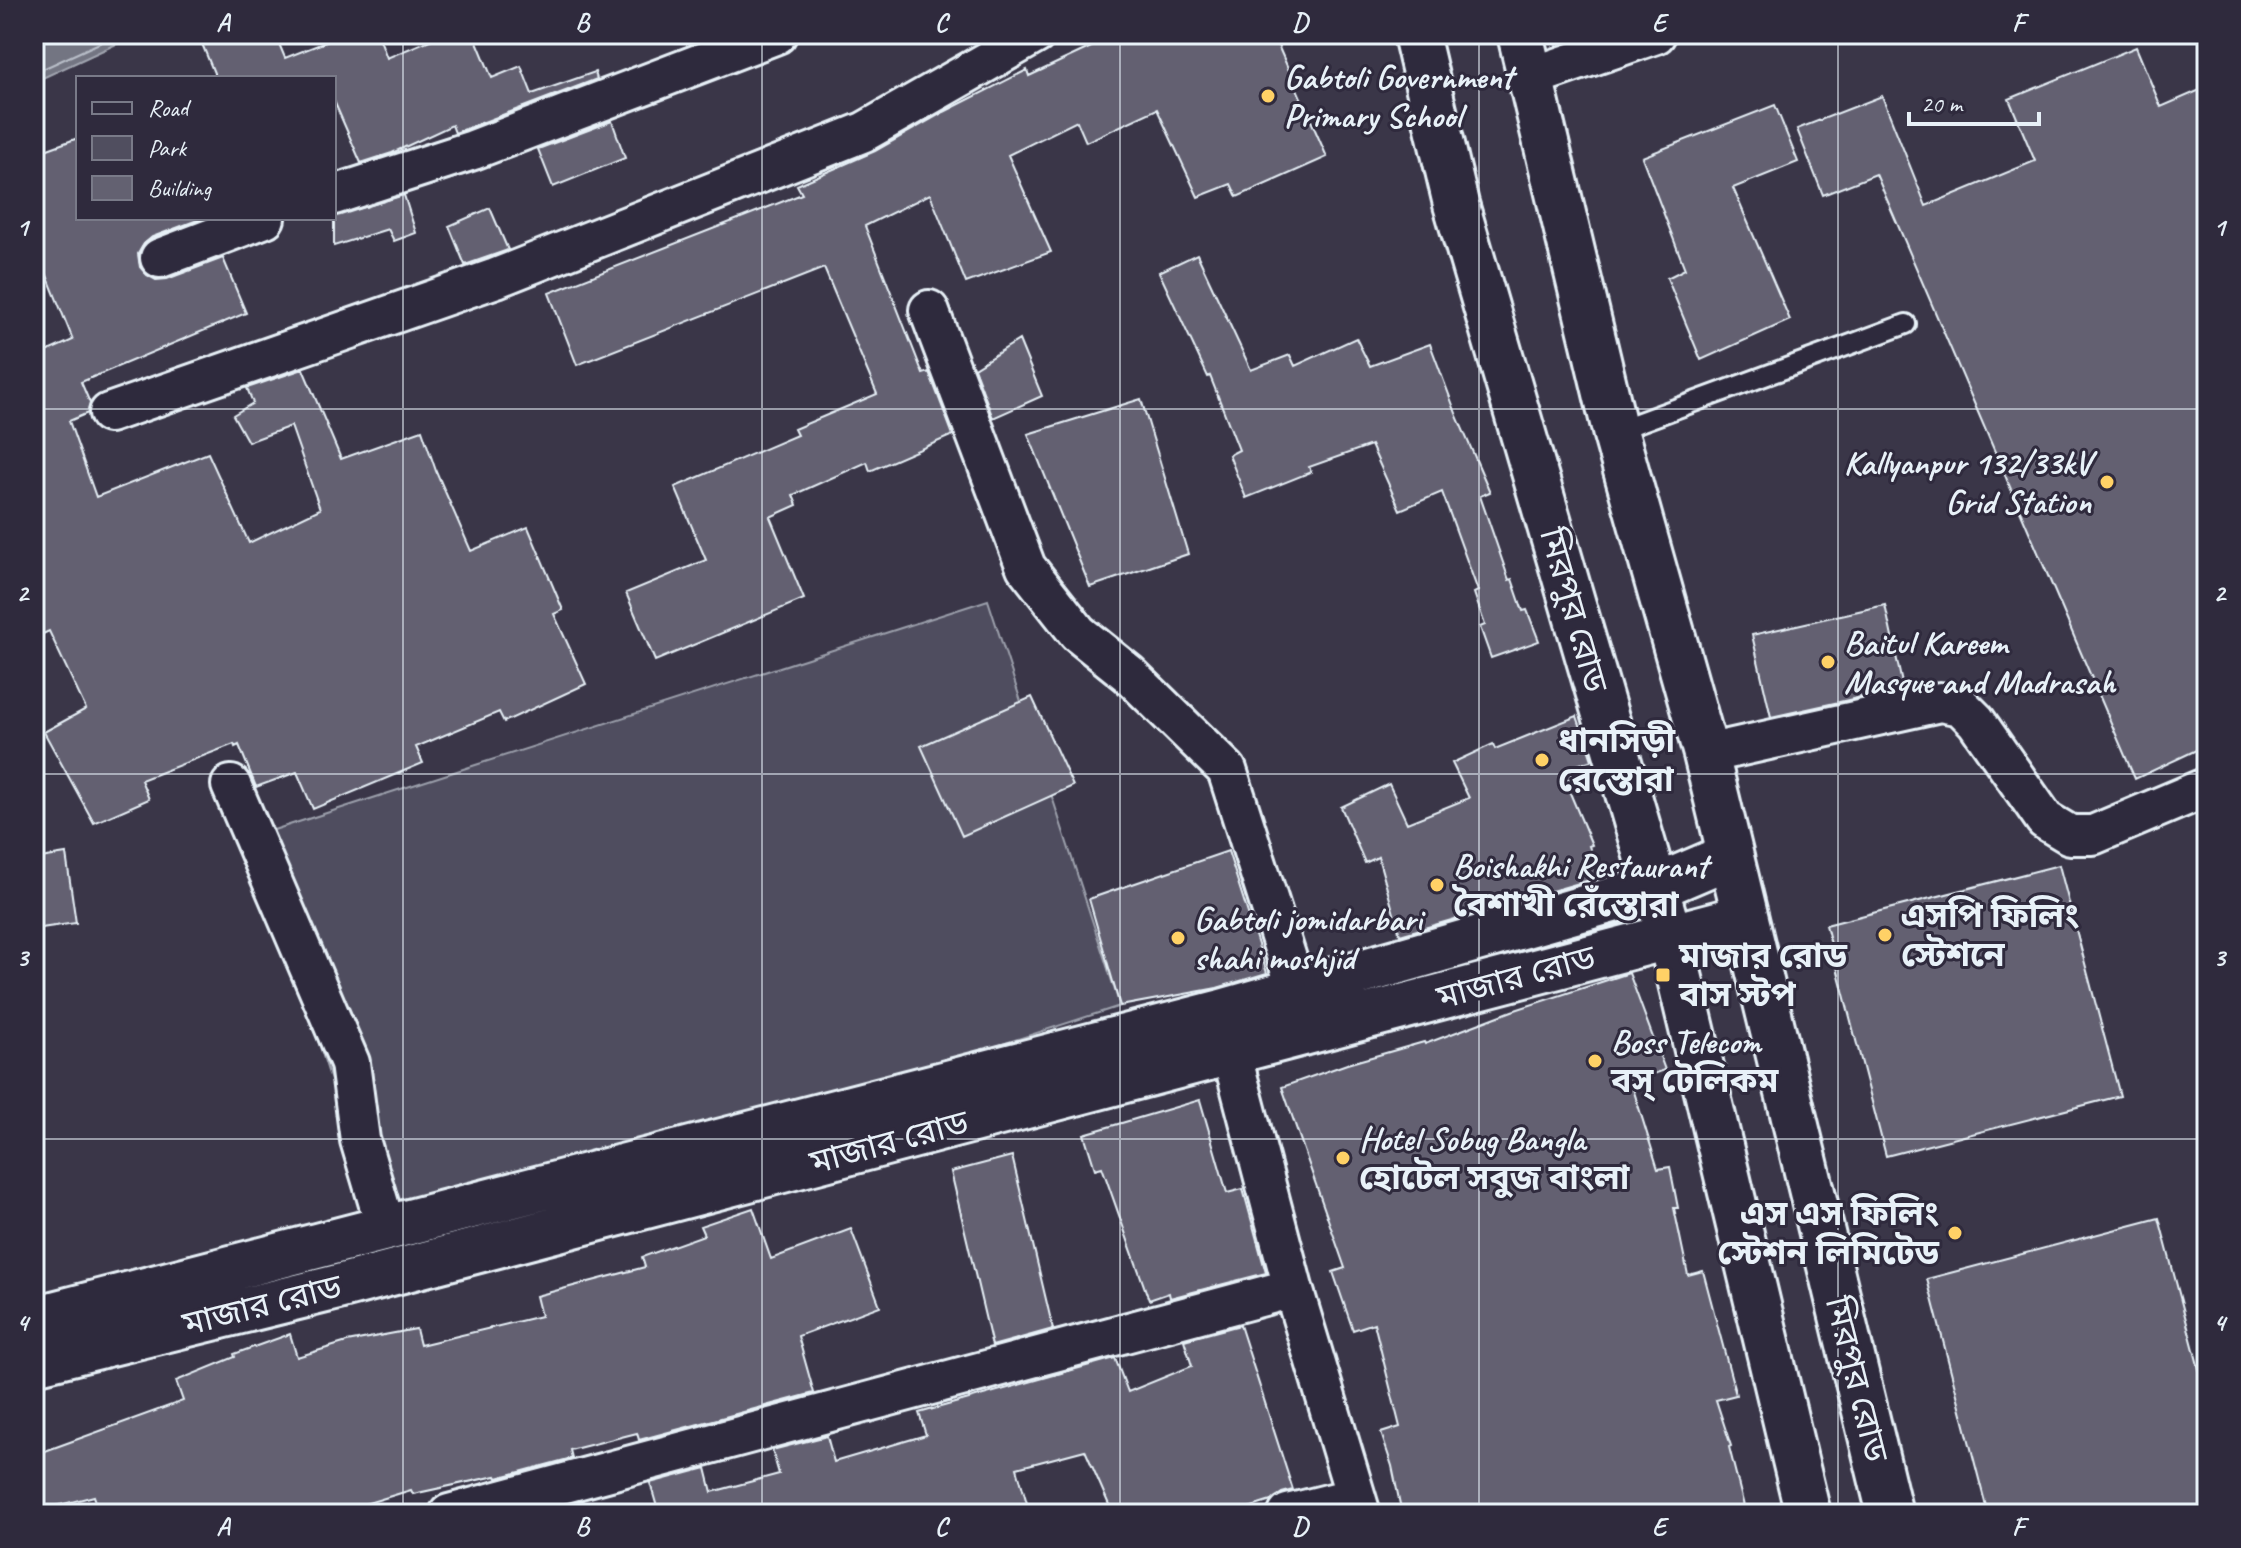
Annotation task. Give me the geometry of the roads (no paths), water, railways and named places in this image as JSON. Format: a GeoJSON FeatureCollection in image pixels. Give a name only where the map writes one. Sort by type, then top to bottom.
{"type":"FeatureCollection","features":[{"type":"Feature","properties":{"kind":"main road","name":"মিরপুর রোড"},"geometry":{"type":"LineString","coordinates":[[1416,34],[1456,204],[1670,937],[1808,1514]]}},
{"type":"Feature","properties":{"kind":"main road","name":"মিরপুর রোড"},"geometry":{"type":"LineString","coordinates":[[1520,34],[1615,431],[1706,754],[1890,1514]]}},
{"type":"Feature","properties":{"kind":"main road","name":"মাজার রোড"},"geometry":{"type":"LineString","coordinates":[[34,1319],[1222,1012],[1654,888],[1729,856]]}},
{"type":"Feature","properties":{"kind":"main road","name":"মাজার রোড"},"geometry":{"type":"LineString","coordinates":[[34,1362],[334,1288],[1744,917]]}},
{"type":"Feature","properties":{"kind":"street"},"geometry":{"type":"LineString","coordinates":[[336,194],[473,150],[777,34]]}},
{"type":"Feature","properties":{"kind":"street"},"geometry":{"type":"LineString","coordinates":[[109,413],[496,278],[864,132],[1036,34]]}},
{"type":"Feature","properties":{"kind":"street"},"geometry":{"type":"LineString","coordinates":[[1531,77],[1656,34]]}},
{"type":"Feature","properties":{"kind":"street"},"geometry":{"type":"LineString","coordinates":[[160,258],[260,220]]}},
{"type":"Feature","properties":{"kind":"street"},"geometry":{"type":"LineString","coordinates":[[929,310],[1026,567],[1078,633],[1129,674],[1227,770],[1297,990]]}},
{"type":"Feature","properties":{"kind":"street"},"geometry":{"type":"LineString","coordinates":[[1706,754],[1940,702],[1961,706],[1976,721],[2045,820],[2070,835],[2093,835],[2207,787]]}},
{"type":"Feature","properties":{"kind":"street"},"geometry":{"type":"LineString","coordinates":[[231,785],[350,1063],[360,1140],[386,1228]]}},
{"type":"Feature","properties":{"kind":"street"},"geometry":{"type":"LineString","coordinates":[[1231,1052],[1293,1288],[1359,1505],[1288,1514]]}},
{"type":"Feature","properties":{"kind":"street"},"geometry":{"type":"LineString","coordinates":[[449,1514],[1293,1288]]}},
{"type":"Feature","properties":{"kind":"lane"},"geometry":{"type":"LineString","coordinates":[[1615,431],[1906,324]]}},
{"type":"Feature","properties":{"kind":"water"},"geometry":{"type":"Polygon","coordinates":[[[34,34],[138,34],[34,82],[34,34]]]}},
{"type":"Feature","properties":{"kind":"place","name":"Gabtoli Government Primary School"},"geometry":{"type":"Point","coordinates":[1268,96]}},
{"type":"Feature","properties":{"kind":"place","name":"Kallyanpur 132/33kV Grid Station"},"geometry":{"type":"Point","coordinates":[2107,482]}},
{"type":"Feature","properties":{"kind":"place","name":"Baitul Kareem Masque and Madrasah"},"geometry":{"type":"Point","coordinates":[1828,662]}},
{"type":"Feature","properties":{"kind":"place","name":"ধানসিড়ী রেস্তোরা"},"geometry":{"type":"Point","coordinates":[1542,760]}},
{"type":"Feature","properties":{"kind":"place","name":"Boishakhi Restaurant বৈশাখী রেঁস্তোরা"},"geometry":{"type":"Point","coordinates":[1437,885]}},
{"type":"Feature","properties":{"kind":"place","name":"এসপি ফিলিং স্টেশনে"},"geometry":{"type":"Point","coordinates":[1885,935]}},
{"type":"Feature","properties":{"kind":"place","name":"Gabtoli jomidarbari shahi moshjid"},"geometry":{"type":"Point","coordinates":[1178,938]}},
{"type":"Feature","properties":{"kind":"place","name":"মাজার রোড বাস স্টপ"},"geometry":{"type":"Point","coordinates":[1663,975]}},
{"type":"Feature","properties":{"kind":"place","name":"Boss Telecom বস্ টেলিকম"},"geometry":{"type":"Point","coordinates":[1595,1061]}},
{"type":"Feature","properties":{"kind":"place","name":"Hotel Sobug Bangla হোটেল সবুজ বাংলা"},"geometry":{"type":"Point","coordinates":[1343,1158]}},
{"type":"Feature","properties":{"kind":"place","name":"এস এস ফিলিং স্টেশন লিমিটেড"},"geometry":{"type":"Point","coordinates":[1955,1233]}}]}
